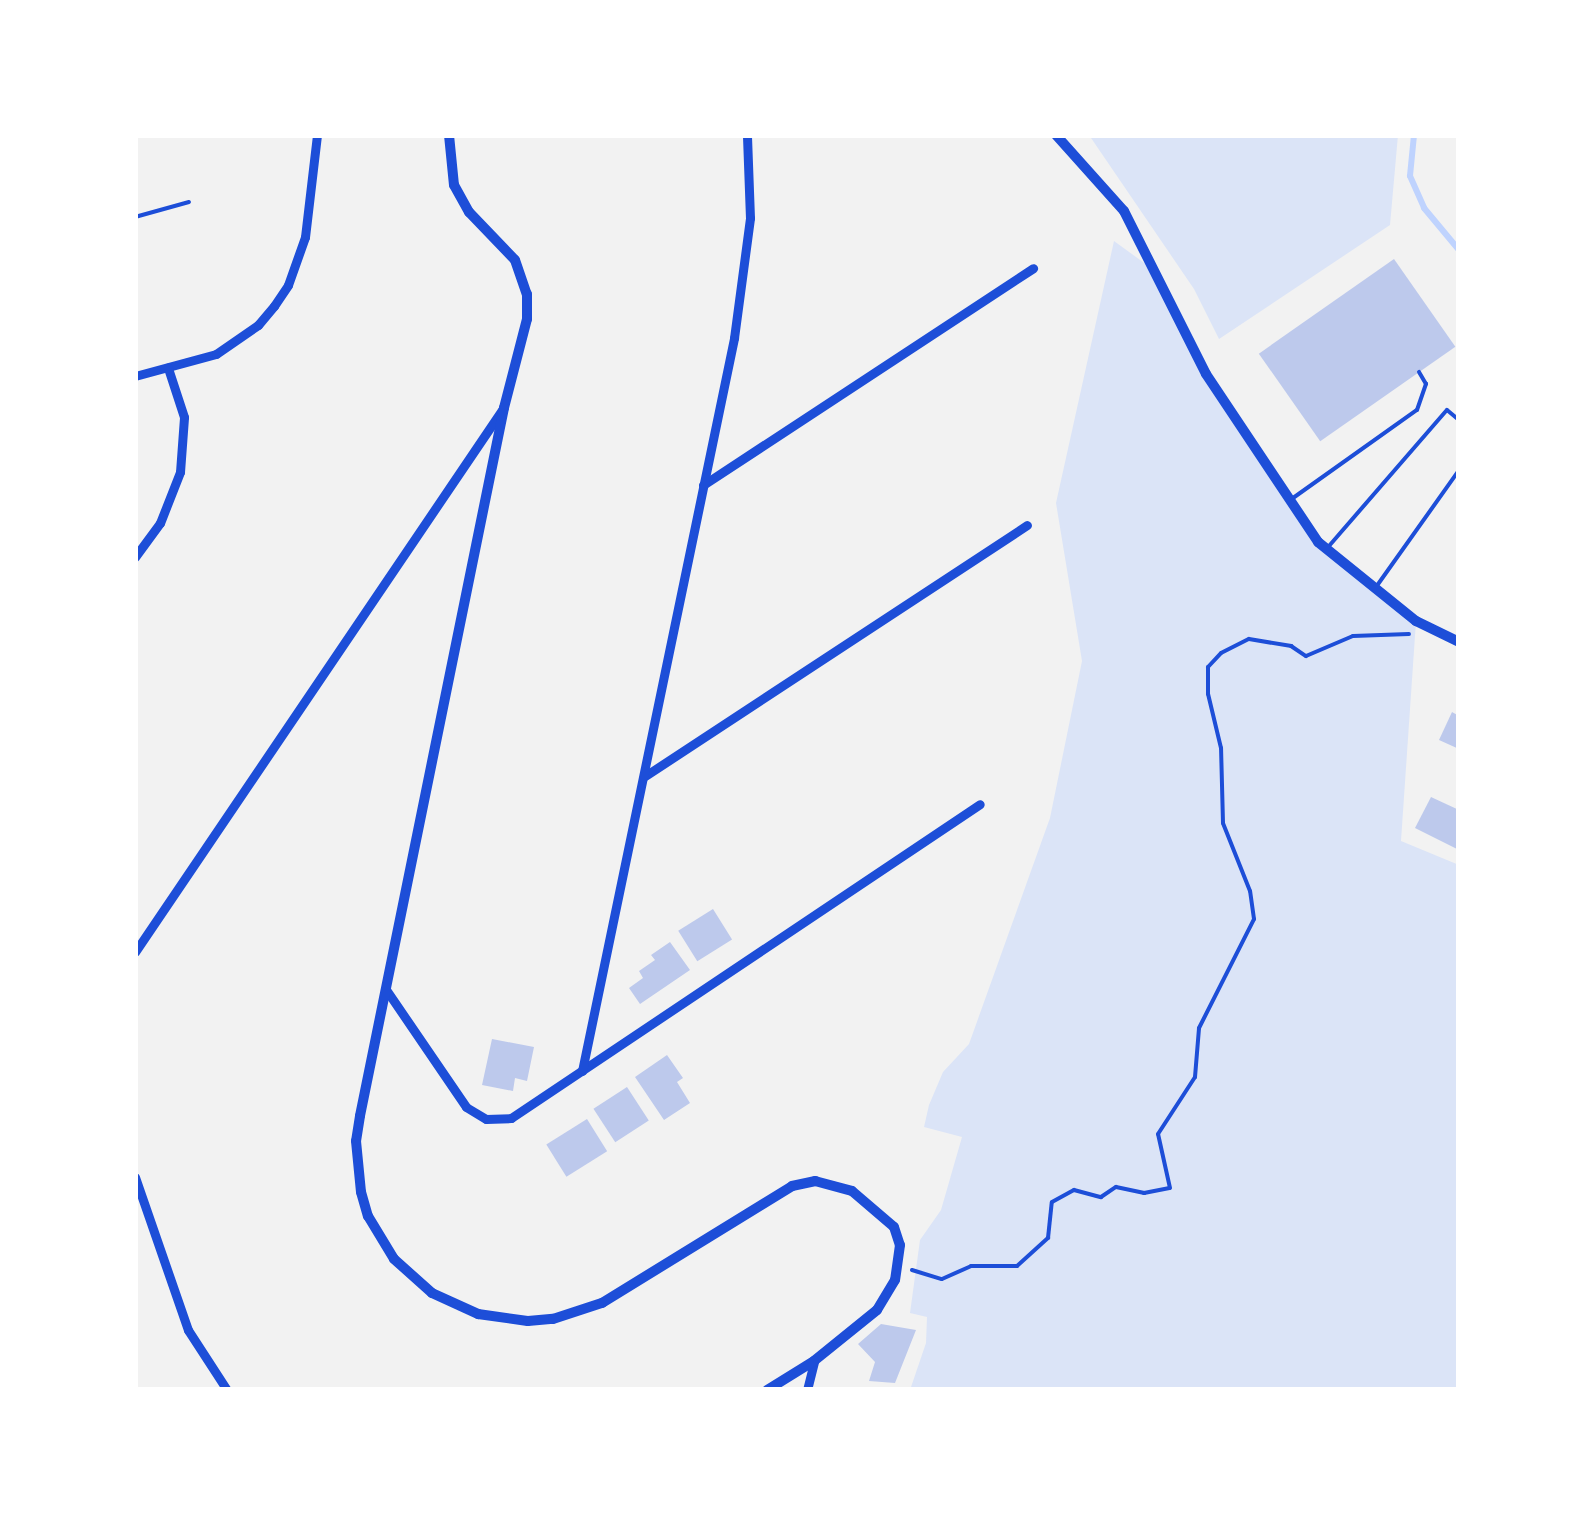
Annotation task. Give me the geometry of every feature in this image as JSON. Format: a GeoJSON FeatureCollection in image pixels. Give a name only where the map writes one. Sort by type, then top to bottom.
{"type":"FeatureCollection","features":[{"type":"Feature","properties":{"kind":"street"},"geometry":{"type":"LineString","coordinates":[[135,376],[216,354],[238,341],[281,295],[305,237],[317,135]]}},
{"type":"Feature","properties":{"kind":"street"},"geometry":{"type":"LineString","coordinates":[[449,135],[450,170],[461,199],[515,260],[528,294],[525,331],[504,408],[356,1141],[361,1192],[374,1227],[394,1259],[432,1293],[478,1314],[528,1321],[578,1313],[602,1303],[782,1190],[815,1181],[852,1190],[884,1214],[900,1245],[895,1280],[876,1310],[814,1362],[768,1390]]}},
{"type":"Feature","properties":{"kind":"street"},"geometry":{"type":"LineString","coordinates":[[582,1071],[734,338],[750,218],[746,135]]}},
{"type":"Feature","properties":{"kind":"street"},"geometry":{"type":"LineString","coordinates":[[1056,135],[1124,211],[1206,374],[1289,500],[1327,549],[1416,621],[1459,642]]}},
{"type":"Feature","properties":{"kind":"street"},"geometry":{"type":"LineString","coordinates":[[703,485],[1033,268]]}},
{"type":"Feature","properties":{"kind":"street"},"geometry":{"type":"LineString","coordinates":[[135,557],[160,523],[180,472],[184,416],[168,368]]}},
{"type":"Feature","properties":{"kind":"street"},"geometry":{"type":"LineString","coordinates":[[135,952],[504,408]]}},
{"type":"Feature","properties":{"kind":"street"},"geometry":{"type":"LineString","coordinates":[[645,776],[1027,525]]}},
{"type":"Feature","properties":{"kind":"street"},"geometry":{"type":"LineString","coordinates":[[388,991],[462,1102],[481,1118],[511,1118],[980,804]]}},
{"type":"Feature","properties":{"kind":"street"},"geometry":{"type":"LineString","coordinates":[[135,1177],[188,1330],[227,1390]]}},
{"type":"Feature","properties":{"kind":"street"},"geometry":{"type":"LineString","coordinates":[[807,1390],[814,1362]]}},
{"type":"Feature","properties":{"kind":"lane"},"geometry":{"type":"LineString","coordinates":[[135,217],[189,202]]}},
{"type":"Feature","properties":{"kind":"lane"},"geometry":{"type":"LineString","coordinates":[[1289,500],[1418,410],[1426,384],[1418,372]]}},
{"type":"Feature","properties":{"kind":"lane"},"geometry":{"type":"LineString","coordinates":[[1327,549],[1447,410],[1459,420]]}},
{"type":"Feature","properties":{"kind":"lane"},"geometry":{"type":"LineString","coordinates":[[1376,587],[1459,470]]}},
{"type":"Feature","properties":{"kind":"path"},"geometry":{"type":"LineString","coordinates":[[898,1266],[942,1279],[970,1266],[1016,1266],[1048,1238],[1052,1202],[1074,1190],[1101,1196],[1116,1187],[1144,1193],[1170,1188],[1158,1134],[1195,1077],[1199,1028],[1254,920],[1250,892],[1224,822],[1221,748],[1208,694],[1208,667],[1221,654],[1249,639],[1291,646],[1306,656],[1352,636],[1408,635],[1416,621]]}},
{"type":"Feature","properties":{"kind":"shaded area"},"geometry":{"type":"Polygon","coordinates":[[[1089,135],[1398,135],[1390,225],[1219,339],[1194,289],[1089,135]]]}},
{"type":"Feature","properties":{"kind":"shaded area"},"geometry":{"type":"Polygon","coordinates":[[[1114,241],[1158,273],[1206,374],[1318,542],[1416,621],[1401,841],[1459,865],[1459,1390],[910,1390],[926,1343],[927,1317],[910,1313],[920,1240],[941,1210],[962,1137],[924,1127],[929,1105],[943,1072],[969,1044],[1050,818],[1082,661],[1056,503],[1114,241]]]}},
{"type":"Feature","properties":{"kind":"building"},"geometry":{"type":"Polygon","coordinates":[[[1394,259],[1455,347],[1320,441],[1259,354],[1394,259]]]}},
{"type":"Feature","properties":{"kind":"building"},"geometry":{"type":"Polygon","coordinates":[[[1452,712],[1459,716],[1459,749],[1439,740],[1452,712]]]}},
{"type":"Feature","properties":{"kind":"building"},"geometry":{"type":"Polygon","coordinates":[[[1431,797],[1459,810],[1459,850],[1415,828],[1431,797]]]}},
{"type":"Feature","properties":{"kind":"building"},"geometry":{"type":"Polygon","coordinates":[[[713,909],[732,940],[697,961],[678,931],[713,909]]]}},
{"type":"Feature","properties":{"kind":"building"},"geometry":{"type":"Polygon","coordinates":[[[670,942],[690,970],[640,1004],[629,988],[643,978],[639,971],[655,960],[651,955],[670,942]]]}},
{"type":"Feature","properties":{"kind":"building"},"geometry":{"type":"Polygon","coordinates":[[[492,1039],[534,1047],[527,1081],[515,1078],[513,1091],[482,1085],[492,1039]]]}},
{"type":"Feature","properties":{"kind":"building"},"geometry":{"type":"Polygon","coordinates":[[[667,1055],[683,1078],[677,1082],[690,1103],[664,1120],[635,1077],[667,1055]]]}},
{"type":"Feature","properties":{"kind":"building"},"geometry":{"type":"Polygon","coordinates":[[[627,1087],[649,1121],[615,1142],[593,1109],[627,1087]]]}},
{"type":"Feature","properties":{"kind":"building"},"geometry":{"type":"Polygon","coordinates":[[[587,1119],[607,1151],[566,1177],[546,1144],[587,1119]]]}},
{"type":"Feature","properties":{"kind":"building"},"geometry":{"type":"Polygon","coordinates":[[[881,1324],[916,1330],[895,1383],[869,1381],[875,1362],[858,1344],[881,1324]]]}},
{"type":"Feature","properties":{"kind":"waterway"},"geometry":{"type":"LineString","coordinates":[[1414,135],[1410,176],[1424,208],[1459,250]]}}]}
